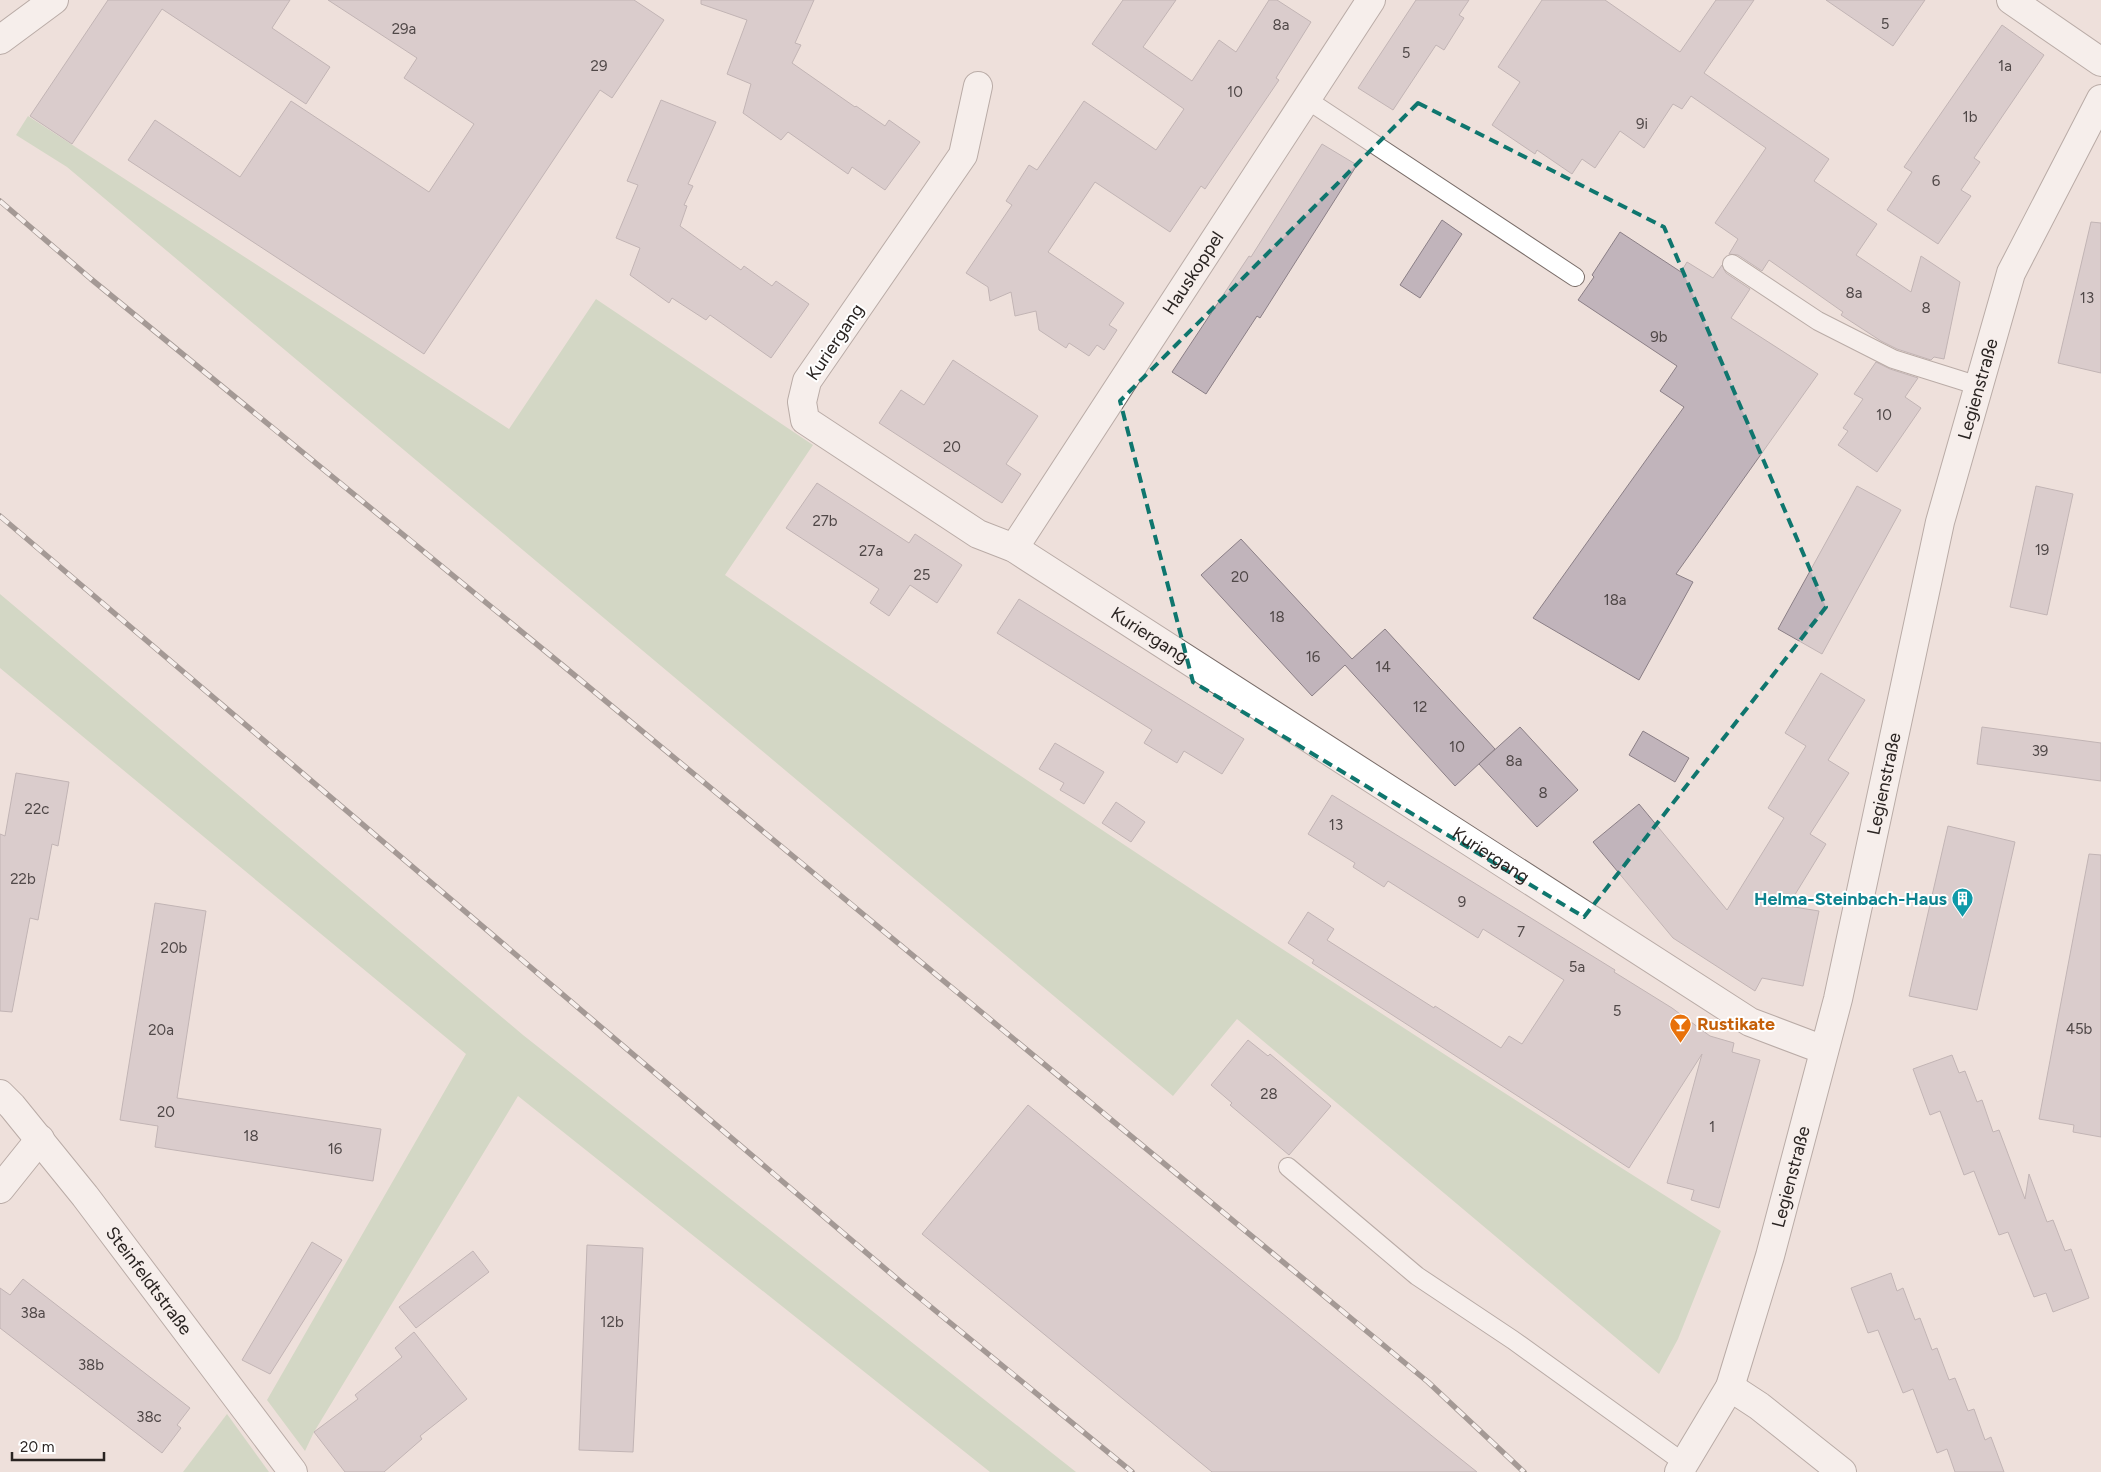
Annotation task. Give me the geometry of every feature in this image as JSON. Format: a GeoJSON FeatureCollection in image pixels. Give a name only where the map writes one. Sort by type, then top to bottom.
{"type":"FeatureCollection","features":[{"type":"Feature","properties":{"kind":"street"},"geometry":{"type":"LineString","coordinates":[[0,40],[54,0]]}},
{"type":"Feature","properties":{"kind":"street","name":"Hauskoppel"},"geometry":{"type":"LineString","coordinates":[[1014,548],[1370,0]]}},
{"type":"Feature","properties":{"kind":"street"},"geometry":{"type":"LineString","coordinates":[[2011,0],[2101,62]]}},
{"type":"Feature","properties":{"kind":"street","name":"Kuriergang"},"geometry":{"type":"LineString","coordinates":[[978,86],[963,155],[807,381],[802,402],[805,420],[978,534],[1014,548],[1750,1022],[1824,1050]]}},
{"type":"Feature","properties":{"kind":"street","name":"Legienstraße"},"geometry":{"type":"LineString","coordinates":[[1681,1468],[1730,1387],[1770,1256],[1838,999],[1940,522],[2011,273],[2101,98]]}},
{"type":"Feature","properties":{"kind":"street","name":"Steinfeldtstraße"},"geometry":{"type":"LineString","coordinates":[[0,1094],[40,1139],[85,1196],[293,1472]]}},
{"type":"Feature","properties":{"kind":"street"},"geometry":{"type":"LineString","coordinates":[[0,1188],[40,1139]]}},
{"type":"Feature","properties":{"kind":"street"},"geometry":{"type":"LineString","coordinates":[[1730,1387],[1759,1406],[1842,1472]]}},
{"type":"Feature","properties":{"kind":"lane"},"geometry":{"type":"LineString","coordinates":[[1306,99],[1575,278]]}},
{"type":"Feature","properties":{"kind":"lane"},"geometry":{"type":"LineString","coordinates":[[1732,264],[1818,322],[1893,359],[1979,386]]}},
{"type":"Feature","properties":{"kind":"lane"},"geometry":{"type":"LineString","coordinates":[[1288,1166],[1417,1276],[1513,1340],[1681,1468]]}},
{"type":"Feature","properties":{"kind":"highlighted area"},"geometry":{"type":"Polygon","coordinates":[[[1418,103],[1664,227],[1826,607],[1584,917],[1193,682],[1120,401],[1418,103]]]}},
{"type":"Feature","properties":{"kind":"green space"},"geometry":{"type":"Polygon","coordinates":[[[28,116],[509,429],[596,299],[813,445],[725,575],[1095,826],[1721,1231],[1678,1339],[1659,1374],[1237,1019],[1173,1096],[67,167],[16,135],[28,116]]]}},
{"type":"Feature","properties":{"kind":"green space"},"geometry":{"type":"Polygon","coordinates":[[[0,594],[523,1035],[1076,1472],[990,1472],[518,1096],[314,1432],[305,1451],[267,1400],[466,1054],[0,668],[0,594]]]}},
{"type":"Feature","properties":{"kind":"green space"},"geometry":{"type":"Polygon","coordinates":[[[227,1414],[269,1472],[183,1472],[227,1414]]]}},
{"type":"Feature","properties":{"kind":"building"},"geometry":{"type":"Polygon","coordinates":[[[108,0],[290,0],[272,28],[330,67],[306,104],[162,9],[72,144],[30,116],[108,0]]]}},
{"type":"Feature","properties":{"kind":"building"},"geometry":{"type":"Polygon","coordinates":[[[328,0],[634,0],[664,20],[612,98],[600,90],[424,354],[128,160],[155,120],[240,177],[291,101],[429,192],[474,124],[404,78],[417,58],[328,0]]]}},
{"type":"Feature","properties":{"kind":"building"},"geometry":{"type":"Polygon","coordinates":[[[701,0],[814,0],[795,43],[801,45],[792,63],[885,126],[889,120],[920,142],[885,190],[852,167],[848,174],[788,132],[781,140],[743,113],[751,84],[727,74],[747,20],[701,4],[701,0]]]}},
{"type":"Feature","properties":{"kind":"building"},"geometry":{"type":"Polygon","coordinates":[[[1123,0],[1176,0],[1143,47],[1192,81],[1219,40],[1236,52],[1269,0],[1277,0],[1311,22],[1276,78],[1279,80],[1205,189],[1201,186],[1170,232],[1095,182],[1048,252],[1124,303],[1109,325],[1117,330],[1104,350],[1097,345],[1089,356],[1069,343],[1066,348],[1039,330],[1036,311],[1015,316],[1011,292],[990,301],[988,287],[966,273],[1012,205],[1006,201],[1029,165],[1037,170],[1084,101],[1156,150],[1184,109],[1092,44],[1123,0]]]}},
{"type":"Feature","properties":{"kind":"building"},"geometry":{"type":"Polygon","coordinates":[[[1416,0],[1469,0],[1459,15],[1464,18],[1444,50],[1436,45],[1393,110],[1358,88],[1416,0]]]}},
{"type":"Feature","properties":{"kind":"building"},"geometry":{"type":"Polygon","coordinates":[[[1542,0],[1605,0],[1680,52],[1716,0],[1754,0],[1704,73],[1829,159],[1814,181],[1877,224],[1856,255],[1911,292],[1921,256],[1960,282],[1944,359],[1934,357],[1931,360],[1897,349],[1881,341],[1841,315],[1843,312],[1769,260],[1762,271],[1738,255],[1729,254],[1738,239],[1715,223],[1766,148],[1691,96],[1682,109],[1673,104],[1644,148],[1620,131],[1595,168],[1582,159],[1572,174],[1537,150],[1535,154],[1492,125],[1520,82],[1498,67],[1542,0]]]}},
{"type":"Feature","properties":{"kind":"building"},"geometry":{"type":"Polygon","coordinates":[[[1826,0],[1925,0],[1893,46],[1826,0]]]}},
{"type":"Feature","properties":{"kind":"building"},"geometry":{"type":"Polygon","coordinates":[[[2002,25],[2044,55],[1974,158],[1980,162],[1961,190],[1971,196],[1938,244],[1887,210],[1912,172],[1904,167],[2002,25]]]}},
{"type":"Feature","properties":{"kind":"building"},"geometry":{"type":"Polygon","coordinates":[[[661,100],[716,122],[688,184],[693,186],[684,205],[687,206],[680,226],[741,270],[744,266],[772,286],[776,281],[809,304],[771,358],[710,315],[706,320],[672,298],[669,303],[630,275],[640,248],[616,238],[638,185],[627,181],[661,100]]]}},
{"type":"Feature","properties":{"kind":"building"},"geometry":{"type":"Polygon","coordinates":[[[1322,144],[1357,165],[1260,318],[1257,316],[1206,394],[1172,372],[1249,256],[1251,257],[1322,144]]]}},
{"type":"Feature","properties":{"kind":"building"},"geometry":{"type":"Polygon","coordinates":[[[1442,220],[1462,234],[1420,298],[1400,285],[1442,220]]]}},
{"type":"Feature","properties":{"kind":"building"},"geometry":{"type":"Polygon","coordinates":[[[2091,222],[2101,223],[2101,373],[2058,363],[2091,222]]]}},
{"type":"Feature","properties":{"kind":"building"},"geometry":{"type":"Polygon","coordinates":[[[1620,232],[1681,272],[1687,262],[1713,278],[1722,265],[1726,273],[1750,289],[1731,318],[1818,374],[1676,574],[1693,582],[1639,680],[1533,618],[1684,407],[1660,391],[1677,366],[1578,300],[1594,277],[1592,275],[1620,232]]]}},
{"type":"Feature","properties":{"kind":"building"},"geometry":{"type":"Polygon","coordinates":[[[953,360],[1038,416],[1006,464],[1021,474],[1002,503],[879,423],[901,390],[924,405],[953,360]]]}},
{"type":"Feature","properties":{"kind":"building"},"geometry":{"type":"Polygon","coordinates":[[[1876,362],[1890,369],[1918,378],[1905,397],[1921,408],[1877,472],[1838,445],[1848,431],[1843,428],[1863,399],[1854,394],[1876,362]]]}},
{"type":"Feature","properties":{"kind":"building"},"geometry":{"type":"Polygon","coordinates":[[[817,483],[909,543],[915,534],[962,565],[937,603],[910,585],[889,616],[870,603],[879,589],[786,528],[817,483]]]}},
{"type":"Feature","properties":{"kind":"building"},"geometry":{"type":"Polygon","coordinates":[[[1857,486],[1901,510],[1822,654],[1778,629],[1857,486]]]}},
{"type":"Feature","properties":{"kind":"building"},"geometry":{"type":"Polygon","coordinates":[[[2036,486],[2073,494],[2047,615],[2010,607],[2036,486]]]}},
{"type":"Feature","properties":{"kind":"building"},"geometry":{"type":"Polygon","coordinates":[[[1241,539],[1352,659],[1385,629],[1495,749],[1455,786],[1345,665],[1312,696],[1201,575],[1241,539]]]}},
{"type":"Feature","properties":{"kind":"building"},"geometry":{"type":"Polygon","coordinates":[[[1019,599],[1244,739],[1222,774],[1184,751],[1177,763],[1144,743],[1152,730],[997,633],[1019,599]]]}},
{"type":"Feature","properties":{"kind":"building"},"geometry":{"type":"Polygon","coordinates":[[[1821,673],[1865,700],[1828,760],[1849,773],[1810,834],[1826,844],[1788,906],[1819,911],[1803,986],[1762,978],[1755,991],[1673,938],[1593,842],[1639,804],[1727,910],[1784,818],[1768,808],[1806,746],[1785,733],[1821,673]]]}},
{"type":"Feature","properties":{"kind":"building"},"geometry":{"type":"Polygon","coordinates":[[[1520,727],[1578,790],[1537,827],[1479,764],[1520,727]]]}},
{"type":"Feature","properties":{"kind":"building"},"geometry":{"type":"Polygon","coordinates":[[[1982,727],[2101,743],[2101,781],[1977,764],[1982,727]]]}},
{"type":"Feature","properties":{"kind":"building"},"geometry":{"type":"Polygon","coordinates":[[[1643,731],[1689,758],[1675,782],[1629,755],[1643,731]]]}},
{"type":"Feature","properties":{"kind":"building"},"geometry":{"type":"Polygon","coordinates":[[[1055,743],[1104,772],[1084,804],[1060,790],[1064,783],[1039,769],[1055,743]]]}},
{"type":"Feature","properties":{"kind":"building"},"geometry":{"type":"Polygon","coordinates":[[[16,773],[69,782],[58,846],[52,844],[38,920],[30,918],[12,1012],[0,1011],[0,834],[5,836],[16,773]]]}},
{"type":"Feature","properties":{"kind":"building"},"geometry":{"type":"Polygon","coordinates":[[[1332,795],[1615,970],[1614,972],[1672,1008],[1710,1036],[1734,1043],[1732,1052],[1760,1060],[1719,1208],[1691,1200],[1694,1190],[1667,1183],[1702,1054],[1629,1168],[1312,963],[1314,960],[1288,943],[1308,912],[1334,929],[1327,940],[1501,1048],[1509,1036],[1522,1044],[1564,980],[1483,929],[1478,938],[1388,881],[1384,887],[1353,867],[1355,863],[1308,834],[1332,795]]]}},
{"type":"Feature","properties":{"kind":"building"},"geometry":{"type":"Polygon","coordinates":[[[1116,802],[1145,822],[1131,842],[1102,823],[1116,802]]]}},
{"type":"Feature","properties":{"kind":"building","name":"Helma-Steinbach-Haus"},"geometry":{"type":"Polygon","coordinates":[[[1948,826],[2015,842],[1977,1010],[1909,996],[1948,826]]]}},
{"type":"Feature","properties":{"kind":"building"},"geometry":{"type":"Polygon","coordinates":[[[2089,854],[2101,855],[2101,1137],[2073,1132],[2074,1125],[2039,1119],[2089,854]]]}},
{"type":"Feature","properties":{"kind":"building"},"geometry":{"type":"Polygon","coordinates":[[[155,903],[206,911],[177,1098],[381,1129],[373,1181],[155,1147],[158,1126],[120,1120],[155,903]]]}},
{"type":"Feature","properties":{"kind":"building"},"geometry":{"type":"Polygon","coordinates":[[[1248,1040],[1268,1056],[1270,1054],[1331,1106],[1289,1155],[1230,1105],[1232,1103],[1211,1085],[1248,1040]]]}},
{"type":"Feature","properties":{"kind":"building"},"geometry":{"type":"Polygon","coordinates":[[[1952,1055],[1959,1073],[1965,1071],[1977,1102],[1982,1100],[1993,1132],[1999,1130],[2025,1199],[2029,1174],[2047,1222],[2053,1220],[2065,1251],[2071,1249],[2089,1298],[2053,1312],[2046,1293],[2034,1297],[2008,1232],[1999,1235],[1974,1171],[1964,1175],[1940,1111],[1930,1115],[1913,1069],[1952,1055]]]}},
{"type":"Feature","properties":{"kind":"building"},"geometry":{"type":"Polygon","coordinates":[[[1028,1105],[1477,1472],[1212,1472],[922,1234],[1028,1105]]]}},
{"type":"Feature","properties":{"kind":"building"},"geometry":{"type":"Polygon","coordinates":[[[312,1242],[342,1260],[270,1374],[242,1360],[312,1242]]]}},
{"type":"Feature","properties":{"kind":"building"},"geometry":{"type":"Polygon","coordinates":[[[587,1245],[643,1248],[633,1452],[579,1450],[587,1245]]]}},
{"type":"Feature","properties":{"kind":"building"},"geometry":{"type":"Polygon","coordinates":[[[473,1251],[489,1272],[416,1328],[399,1307],[473,1251]]]}},
{"type":"Feature","properties":{"kind":"building"},"geometry":{"type":"Polygon","coordinates":[[[1891,1273],[1897,1291],[1903,1288],[1915,1320],[1920,1318],[1932,1350],[1937,1348],[1949,1380],[1955,1378],[1968,1411],[1974,1409],[1985,1440],[1991,1437],[2004,1472],[1955,1472],[1947,1449],[1937,1453],[1913,1389],[1903,1393],[1878,1330],[1868,1333],[1851,1288],[1891,1273]]]}},
{"type":"Feature","properties":{"kind":"building"},"geometry":{"type":"Polygon","coordinates":[[[23,1279],[190,1408],[177,1425],[181,1428],[162,1453],[0,1328],[0,1288],[10,1295],[23,1279]]]}},
{"type":"Feature","properties":{"kind":"building"},"geometry":{"type":"Polygon","coordinates":[[[414,1332],[467,1399],[420,1436],[422,1439],[384,1472],[345,1472],[314,1432],[358,1399],[355,1395],[402,1357],[395,1348],[414,1332]]]}},
{"type":"Feature","properties":{"kind":"railway"},"geometry":{"type":"LineString","coordinates":[[0,201],[91,279],[561,664],[1428,1382],[1524,1472]]}},
{"type":"Feature","properties":{"kind":"railway"},"geometry":{"type":"LineString","coordinates":[[0,516],[909,1289],[1132,1472]]}},
{"type":"Feature","properties":{"kind":"place","name":"Helma-Steinbach-Haus"},"geometry":{"type":"Point","coordinates":[1963,918]}},
{"type":"Feature","properties":{"kind":"place","name":"Rustikate"},"geometry":{"type":"Point","coordinates":[1681,1043]}}]}
